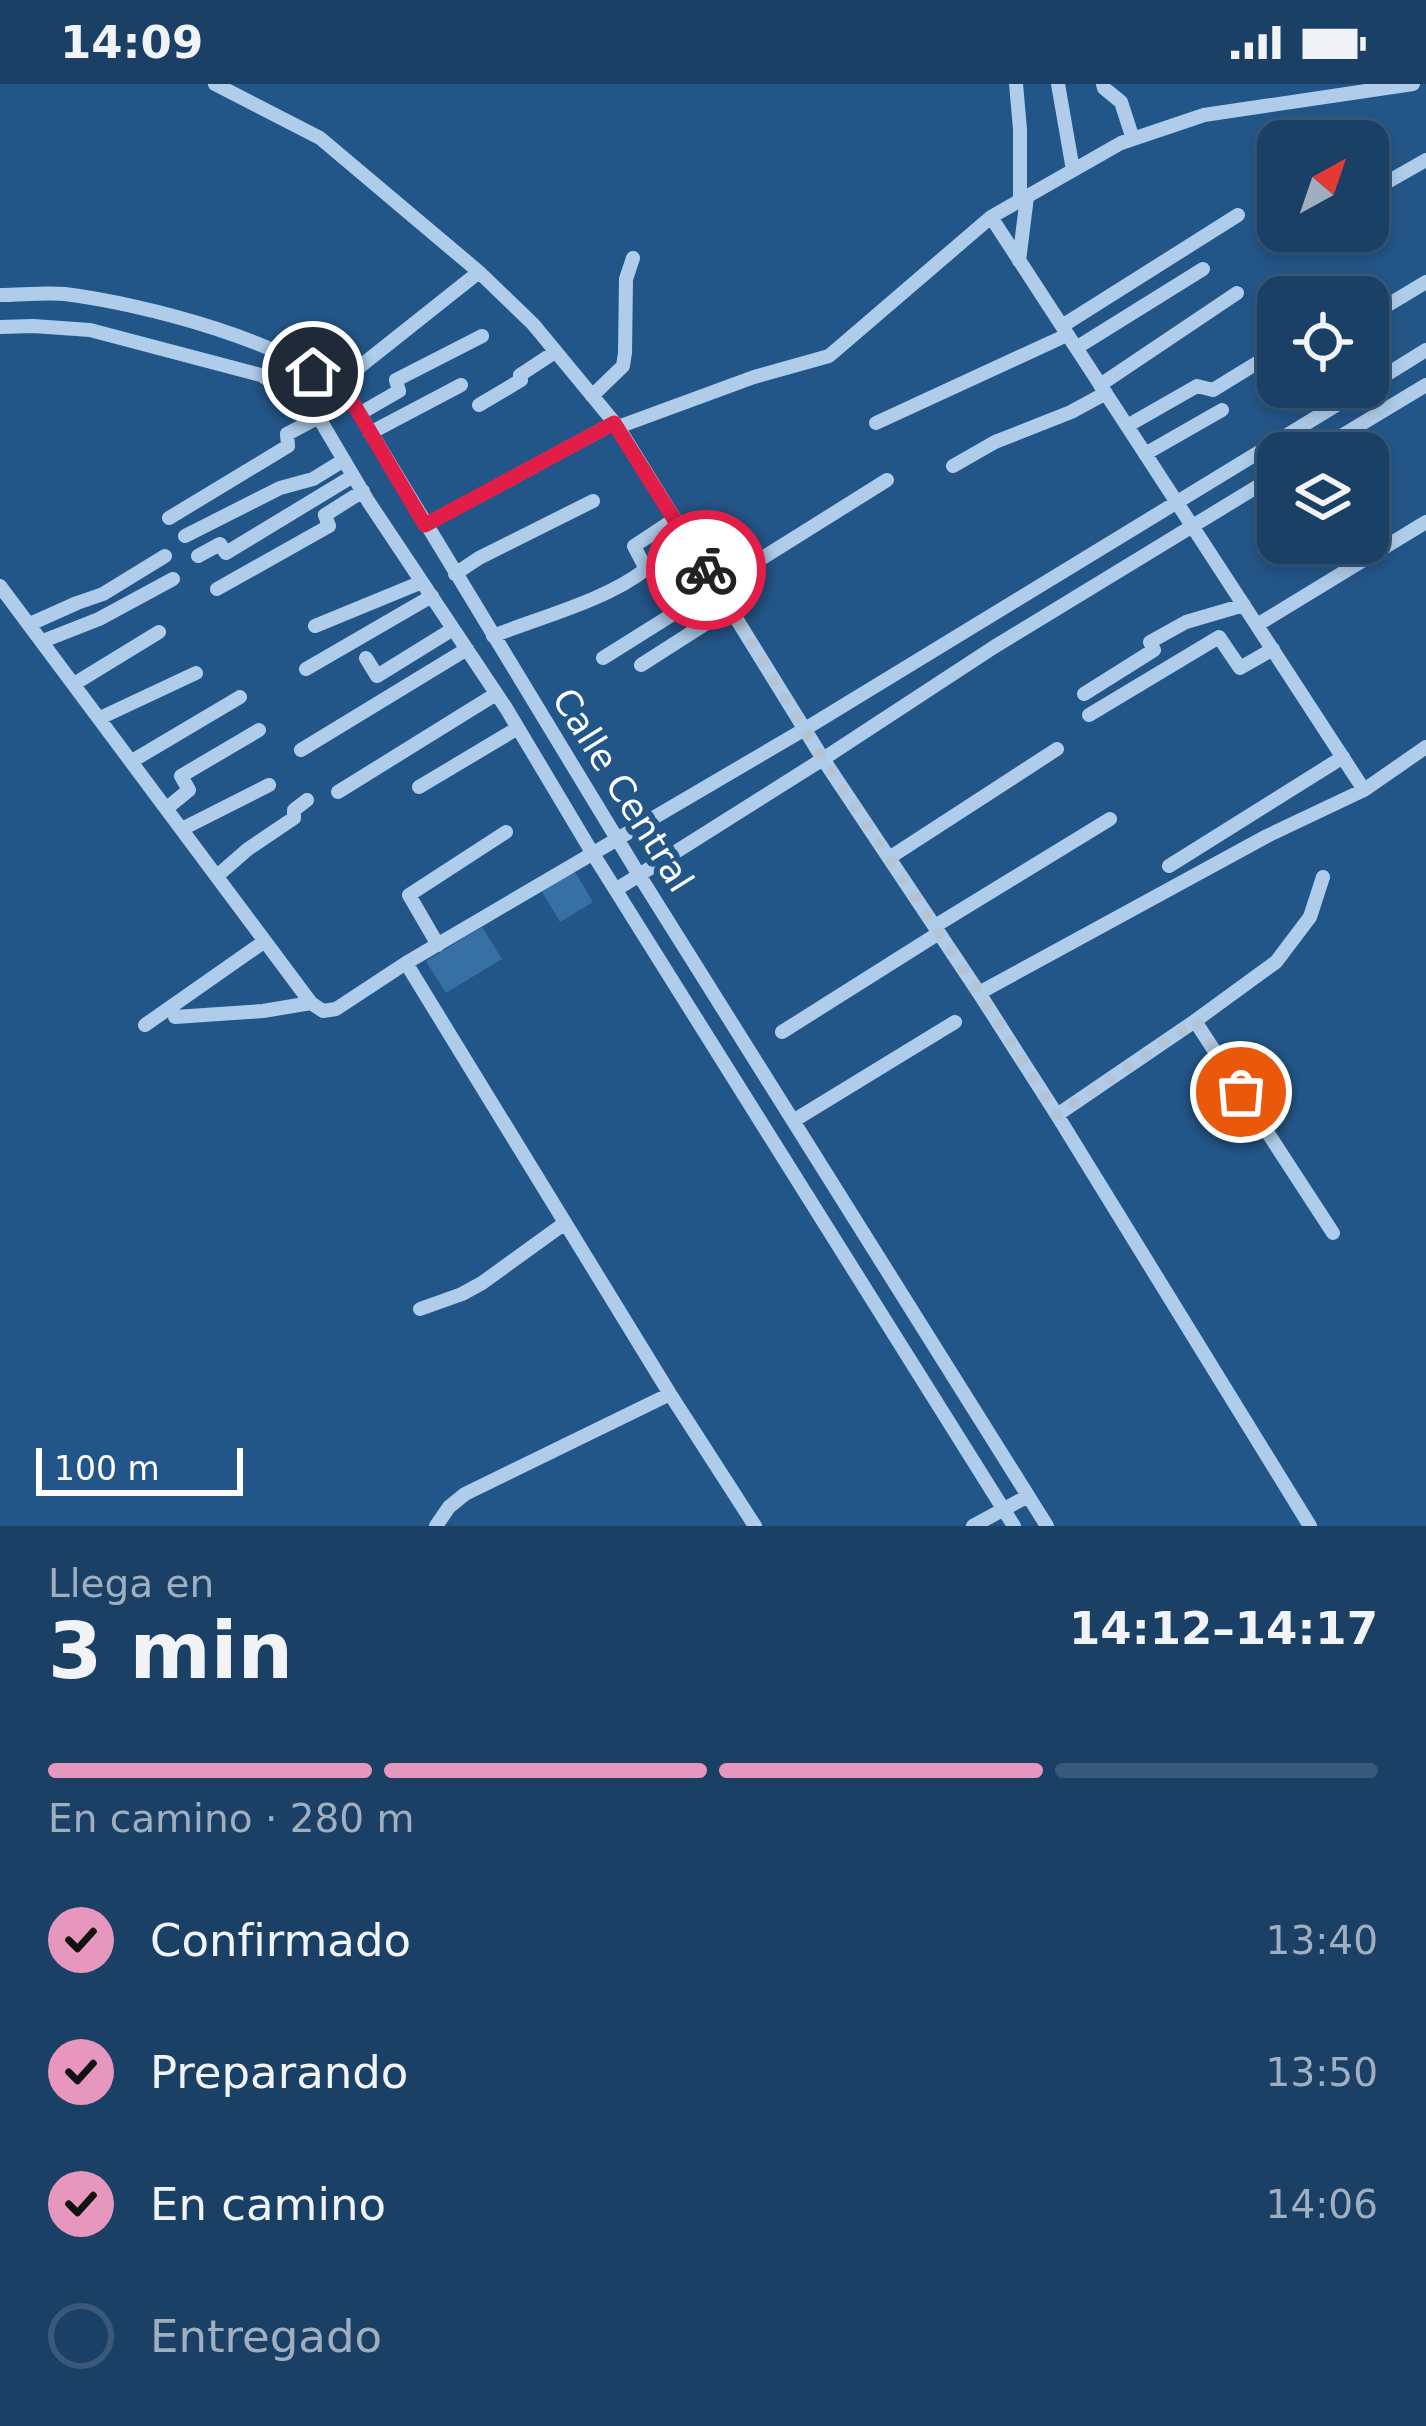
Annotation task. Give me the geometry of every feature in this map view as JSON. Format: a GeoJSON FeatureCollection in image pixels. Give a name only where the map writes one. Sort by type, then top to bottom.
{"type":"FeatureCollection","features":[{"type":"Feature","properties":{"kind":"street"},"geometry":{"type":"LineString","coordinates":[[215,84],[320,138],[479,272],[532,325],[616,425],[823,759],[1057,1115],[1310,1526]]}},
{"type":"Feature","properties":{"kind":"street"},"geometry":{"type":"LineString","coordinates":[[1016,84],[1023,199],[1019,261]]}},
{"type":"Feature","properties":{"kind":"street"},"geometry":{"type":"LineString","coordinates":[[1058,84],[1073,170]]}},
{"type":"Feature","properties":{"kind":"street"},"geometry":{"type":"LineString","coordinates":[[1103,84],[1121,102],[1133,139]]}},
{"type":"Feature","properties":{"kind":"street"},"geometry":{"type":"LineString","coordinates":[[425,525],[616,425],[829,356],[991,217],[1121,143],[1204,115],[1413,84]]}},
{"type":"Feature","properties":{"kind":"street"},"geometry":{"type":"LineString","coordinates":[[1389,181],[1426,160]]}},
{"type":"Feature","properties":{"kind":"street"},"geometry":{"type":"LineString","coordinates":[[1068,336],[1238,215]]}},
{"type":"Feature","properties":{"kind":"street"},"geometry":{"type":"LineString","coordinates":[[991,217],[1364,790]]}},
{"type":"Feature","properties":{"kind":"street"},"geometry":{"type":"LineString","coordinates":[[592,396],[622,366],[626,279],[633,258]]}},
{"type":"Feature","properties":{"kind":"street"},"geometry":{"type":"LineString","coordinates":[[877,423],[1203,269]]}},
{"type":"Feature","properties":{"kind":"street"},"geometry":{"type":"LineString","coordinates":[[169,518],[288,446],[287,434],[336,384],[479,272]]}},
{"type":"Feature","properties":{"kind":"street"},"geometry":{"type":"LineString","coordinates":[[1389,304],[1426,282]]}},
{"type":"Feature","properties":{"kind":"street"},"geometry":{"type":"LineString","coordinates":[[953,466],[995,442],[1071,412],[1237,293]]}},
{"type":"Feature","properties":{"kind":"street","name":"Calle Central"},"geometry":{"type":"LineString","coordinates":[[0,296],[62,294],[200,322],[261,346],[336,384],[350,398],[639,875],[1047,1526]]}},
{"type":"Feature","properties":{"kind":"street","name":"Calle Central"},"geometry":{"type":"LineString","coordinates":[[0,327],[90,331],[261,375],[313,412],[506,708],[1014,1526]]}},
{"type":"Feature","properties":{"kind":"street"},"geometry":{"type":"LineString","coordinates":[[358,414],[399,391],[396,380],[482,336]]}},
{"type":"Feature","properties":{"kind":"street"},"geometry":{"type":"LineString","coordinates":[[1389,373],[1426,350]]}},
{"type":"Feature","properties":{"kind":"street"},"geometry":{"type":"LineString","coordinates":[[479,405],[555,352]]}},
{"type":"Feature","properties":{"kind":"street"},"geometry":{"type":"LineString","coordinates":[[1127,426],[1197,386],[1213,390],[1257,363]]}},
{"type":"Feature","properties":{"kind":"street"},"geometry":{"type":"LineString","coordinates":[[370,433],[461,385]]}},
{"type":"Feature","properties":{"kind":"street"},"geometry":{"type":"LineString","coordinates":[[1348,432],[1426,385]]}},
{"type":"Feature","properties":{"kind":"street"},"geometry":{"type":"LineString","coordinates":[[0,586],[311,1003],[323,1011],[336,1009],[406,963],[805,729],[1332,408]]}},
{"type":"Feature","properties":{"kind":"street"},"geometry":{"type":"LineString","coordinates":[[1145,454],[1222,410]]}},
{"type":"Feature","properties":{"kind":"street"},"geometry":{"type":"LineString","coordinates":[[185,536],[280,488],[314,479],[344,460]]}},
{"type":"Feature","properties":{"kind":"street"},"geometry":{"type":"LineString","coordinates":[[198,556],[220,544],[226,553],[353,476]]}},
{"type":"Feature","properties":{"kind":"street"},"geometry":{"type":"LineString","coordinates":[[603,658],[887,480]]}},
{"type":"Feature","properties":{"kind":"street"},"geometry":{"type":"LineString","coordinates":[[617,889],[994,647],[1257,486]]}},
{"type":"Feature","properties":{"kind":"street"},"geometry":{"type":"LineString","coordinates":[[217,589],[329,526],[325,515],[363,491]]}},
{"type":"Feature","properties":{"kind":"street"},"geometry":{"type":"LineString","coordinates":[[455,574],[593,501]]}},
{"type":"Feature","properties":{"kind":"street"},"geometry":{"type":"LineString","coordinates":[[494,636],[637,576],[646,568],[634,546],[675,519]]}},
{"type":"Feature","properties":{"kind":"street"},"geometry":{"type":"LineString","coordinates":[[1257,625],[1426,521]]}},
{"type":"Feature","properties":{"kind":"street"},"geometry":{"type":"LineString","coordinates":[[31,625],[103,595],[165,556]]}},
{"type":"Feature","properties":{"kind":"street"},"geometry":{"type":"LineString","coordinates":[[43,641],[99,619],[173,580]]}},
{"type":"Feature","properties":{"kind":"street"},"geometry":{"type":"LineString","coordinates":[[315,626],[422,582]]}},
{"type":"Feature","properties":{"kind":"street"},"geometry":{"type":"LineString","coordinates":[[306,669],[432,596]]}},
{"type":"Feature","properties":{"kind":"street"},"geometry":{"type":"LineString","coordinates":[[1084,694],[1154,650],[1150,642],[1186,622],[1244,604]]}},
{"type":"Feature","properties":{"kind":"street"},"geometry":{"type":"LineString","coordinates":[[641,664],[730,608]]}},
{"type":"Feature","properties":{"kind":"street"},"geometry":{"type":"LineString","coordinates":[[366,658],[377,676],[453,629]]}},
{"type":"Feature","properties":{"kind":"street"},"geometry":{"type":"LineString","coordinates":[[74,683],[159,632]]}},
{"type":"Feature","properties":{"kind":"street"},"geometry":{"type":"LineString","coordinates":[[1089,716],[1219,637],[1240,668],[1273,649]]}},
{"type":"Feature","properties":{"kind":"street"},"geometry":{"type":"LineString","coordinates":[[301,750],[467,650]]}},
{"type":"Feature","properties":{"kind":"street"},"geometry":{"type":"LineString","coordinates":[[100,718],[196,674]]}},
{"type":"Feature","properties":{"kind":"street"},"geometry":{"type":"LineString","coordinates":[[338,792],[496,694]]}},
{"type":"Feature","properties":{"kind":"street"},"geometry":{"type":"LineString","coordinates":[[506,708],[528,694]]}},
{"type":"Feature","properties":{"kind":"street"},"geometry":{"type":"LineString","coordinates":[[132,761],[240,697]]}},
{"type":"Feature","properties":{"kind":"street"},"geometry":{"type":"LineString","coordinates":[[419,787],[518,728]]}},
{"type":"Feature","properties":{"kind":"street"},"geometry":{"type":"LineString","coordinates":[[167,808],[190,790],[181,776],[259,730]]}},
{"type":"Feature","properties":{"kind":"street"},"geometry":{"type":"LineString","coordinates":[[979,993],[1267,836],[1364,790],[1426,746]]}},
{"type":"Feature","properties":{"kind":"street"},"geometry":{"type":"LineString","coordinates":[[889,858],[1057,748]]}},
{"type":"Feature","properties":{"kind":"street"},"geometry":{"type":"LineString","coordinates":[[1169,866],[1343,757]]}},
{"type":"Feature","properties":{"kind":"street"},"geometry":{"type":"LineString","coordinates":[[182,829],[269,785]]}},
{"type":"Feature","properties":{"kind":"street"},"geometry":{"type":"LineString","coordinates":[[217,876],[294,818],[294,811],[307,800]]}},
{"type":"Feature","properties":{"kind":"street"},"geometry":{"type":"LineString","coordinates":[[782,1031],[1110,819]]}},
{"type":"Feature","properties":{"kind":"street"},"geometry":{"type":"LineString","coordinates":[[438,945],[409,896],[506,832]]}},
{"type":"Feature","properties":{"kind":"street"},"geometry":{"type":"LineString","coordinates":[[1057,1115],[1276,962],[1310,917],[1323,877]]}},
{"type":"Feature","properties":{"kind":"street"},"geometry":{"type":"LineString","coordinates":[[145,1024],[265,941]]}},
{"type":"Feature","properties":{"kind":"street"},"geometry":{"type":"LineString","coordinates":[[406,963],[755,1526]]}},
{"type":"Feature","properties":{"kind":"street"},"geometry":{"type":"LineString","coordinates":[[175,1017],[311,1003]]}},
{"type":"Feature","properties":{"kind":"street"},"geometry":{"type":"LineString","coordinates":[[1196,1021],[1334,1233]]}},
{"type":"Feature","properties":{"kind":"street"},"geometry":{"type":"LineString","coordinates":[[793,1121],[955,1022]]}},
{"type":"Feature","properties":{"kind":"street"},"geometry":{"type":"LineString","coordinates":[[420,1309],[482,1283],[565,1223]]}},
{"type":"Feature","properties":{"kind":"street"},"geometry":{"type":"LineString","coordinates":[[436,1526],[465,1494],[670,1394]]}},
{"type":"Feature","properties":{"kind":"street"},"geometry":{"type":"LineString","coordinates":[[973,1526],[1028,1496]]}},
{"type":"Feature","properties":{"kind":"shaded area"},"geometry":{"type":"Polygon","coordinates":[[[574,870],[593,902],[560,922],[541,890],[574,870]]]}},
{"type":"Feature","properties":{"kind":"shaded area"},"geometry":{"type":"Polygon","coordinates":[[[482,927],[502,959],[446,993],[426,961],[482,927]]]}},
{"type":"Feature","properties":{"kind":"way so far"},"geometry":{"type":"LineString","coordinates":[[706,570],[823,759],[1057,1115],[1196,1021],[1241,1092]]}},
{"type":"Feature","properties":{"kind":"route"},"geometry":{"type":"LineString","coordinates":[[313,372],[350,398],[425,525],[614,423],[706,570]]}}]}
